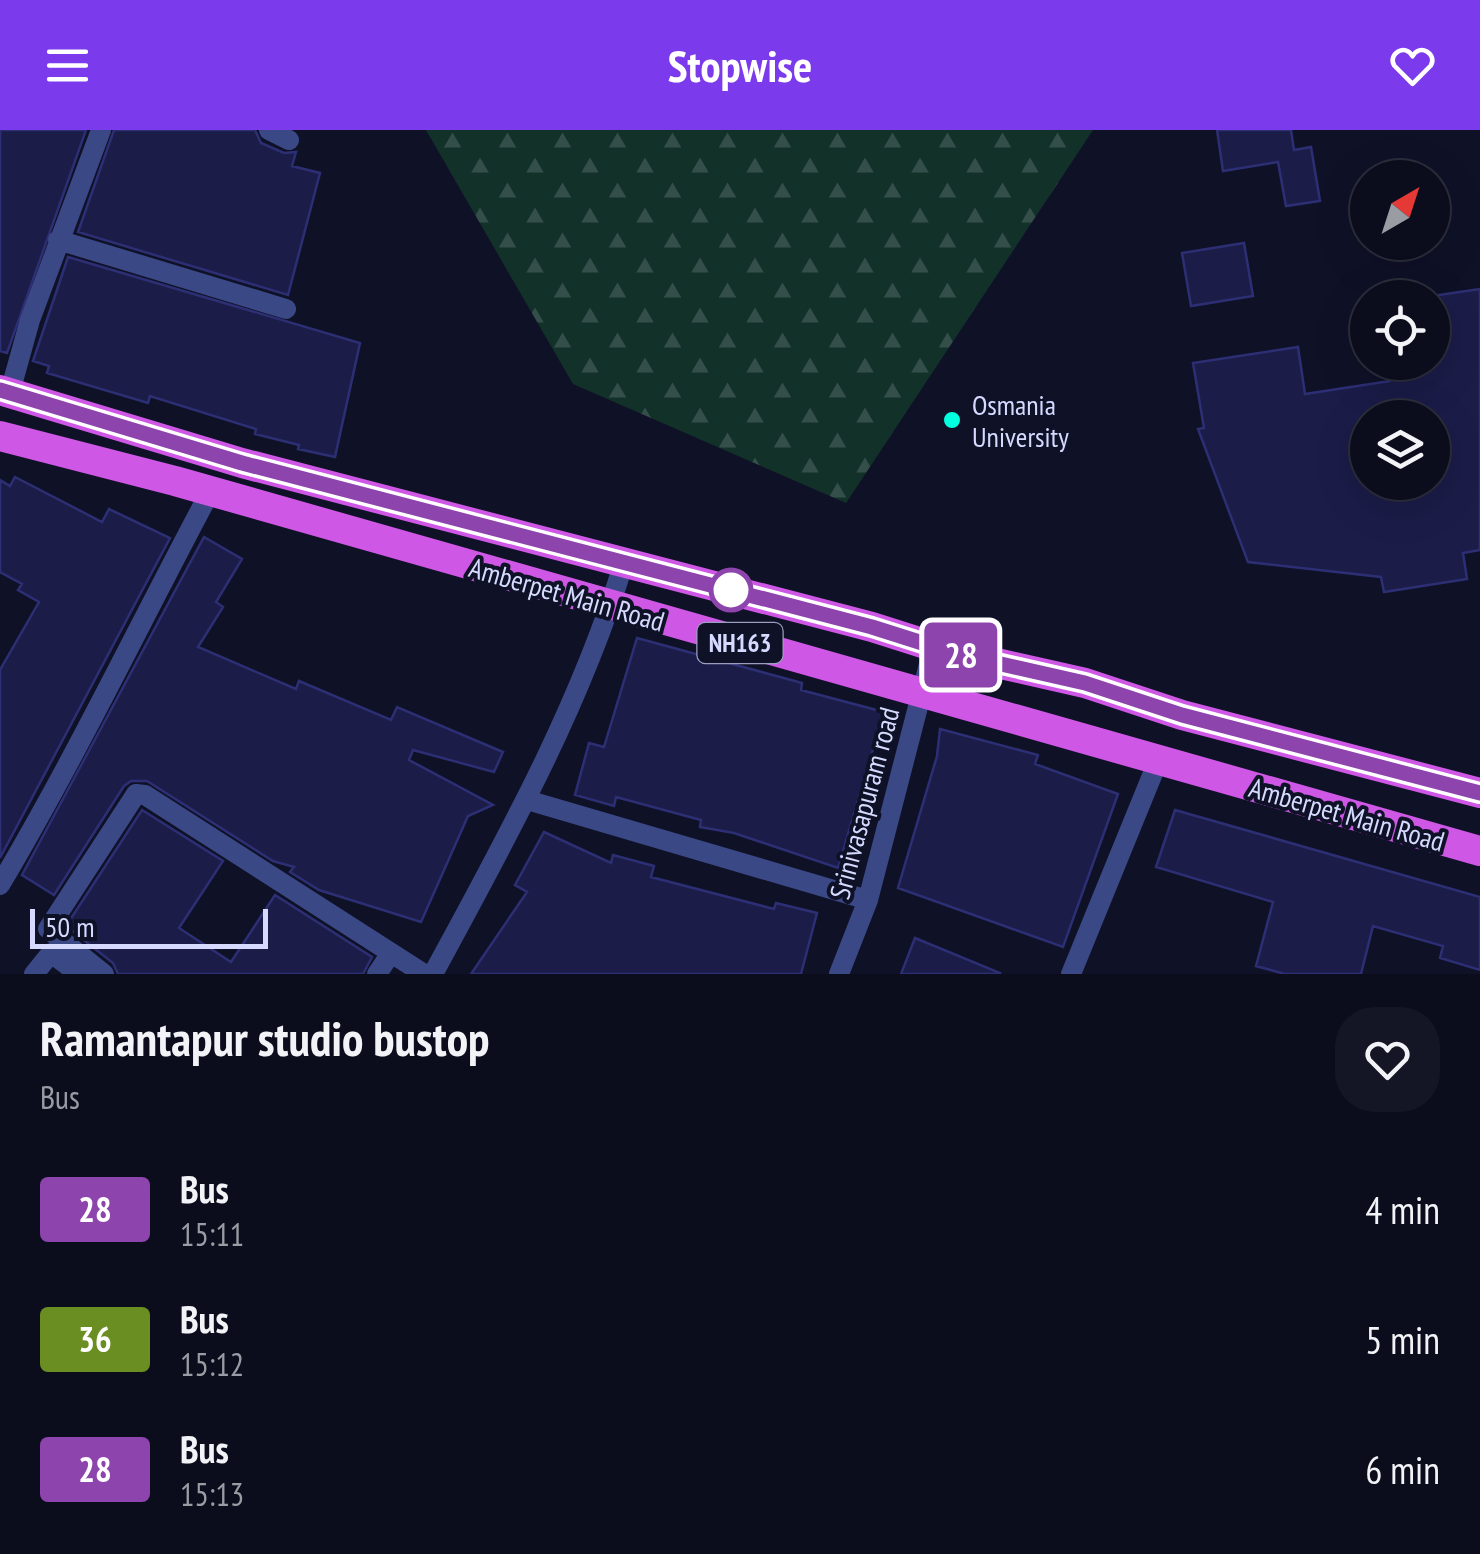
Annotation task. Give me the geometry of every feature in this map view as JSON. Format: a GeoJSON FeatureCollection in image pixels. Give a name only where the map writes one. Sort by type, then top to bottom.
{"type":"FeatureCollection","features":[{"type":"Feature","properties":{"kind":"highway","name":"NH163"},"geometry":{"type":"LineString","coordinates":[[5,391],[242,463],[1480,793]]}},
{"type":"Feature","properties":{"kind":"highway","name":"Amberpet Main Road"},"geometry":{"type":"LineString","coordinates":[[0,436],[1480,852]]}},
{"type":"Feature","properties":{"kind":"street"},"geometry":{"type":"LineString","coordinates":[[5,391],[100,130]]}},
{"type":"Feature","properties":{"kind":"street"},"geometry":{"type":"LineString","coordinates":[[269,130],[289,140]]}},
{"type":"Feature","properties":{"kind":"street"},"geometry":{"type":"LineString","coordinates":[[58,240],[286,309]]}},
{"type":"Feature","properties":{"kind":"street"},"geometry":{"type":"LineString","coordinates":[[0,885],[55,792],[106,686],[210,492]]}},
{"type":"Feature","properties":{"kind":"street"},"geometry":{"type":"LineString","coordinates":[[432,974],[527,800],[610,606],[624,562]]}},
{"type":"Feature","properties":{"kind":"street","name":"Srinivasapuram road"},"geometry":{"type":"LineString","coordinates":[[839,974],[868,900],[934,645]]}},
{"type":"Feature","properties":{"kind":"street"},"geometry":{"type":"LineString","coordinates":[[1071,974],[1158,761]]}},
{"type":"Feature","properties":{"kind":"street"},"geometry":{"type":"LineString","coordinates":[[104,974],[48,929],[136,794],[146,796],[424,974]]}},
{"type":"Feature","properties":{"kind":"street"},"geometry":{"type":"LineString","coordinates":[[527,800],[868,900]]}},
{"type":"Feature","properties":{"kind":"street"},"geometry":{"type":"LineString","coordinates":[[34,974],[51,953],[79,974]]}},
{"type":"Feature","properties":{"kind":"street"},"geometry":{"type":"LineString","coordinates":[[377,974],[391,953]]}},
{"type":"Feature","properties":{"kind":"green space"},"geometry":{"type":"Polygon","coordinates":[[[426,130],[1093,130],[846,503],[573,384],[426,130]]]}},
{"type":"Feature","properties":{"kind":"building"},"geometry":{"type":"Polygon","coordinates":[[[0,130],[86,130],[7,353],[0,351],[0,130]]]}},
{"type":"Feature","properties":{"kind":"building"},"geometry":{"type":"Polygon","coordinates":[[[114,130],[255,130],[261,143],[284,153],[296,152],[292,166],[320,173],[288,295],[78,232],[114,130]]]}},
{"type":"Feature","properties":{"kind":"building"},"geometry":{"type":"Polygon","coordinates":[[[1217,130],[1291,130],[1294,150],[1311,147],[1320,201],[1286,206],[1278,162],[1223,171],[1217,130]]]}},
{"type":"Feature","properties":{"kind":"building"},"geometry":{"type":"Polygon","coordinates":[[[1244,243],[1253,296],[1191,306],[1182,253],[1244,243]]]}},
{"type":"Feature","properties":{"kind":"building"},"geometry":{"type":"Polygon","coordinates":[[[68,257],[360,343],[335,457],[298,449],[299,445],[255,434],[256,429],[150,396],[148,403],[47,373],[49,366],[33,361],[68,257]]]}},
{"type":"Feature","properties":{"kind":"building"},"geometry":{"type":"Polygon","coordinates":[[[1480,289],[1480,550],[1463,553],[1467,579],[1384,592],[1381,577],[1248,562],[1198,429],[1204,428],[1193,363],[1298,347],[1305,394],[1390,381],[1450,380],[1450,293],[1480,289]]]}},
{"type":"Feature","properties":{"kind":"building"},"geometry":{"type":"Polygon","coordinates":[[[15,477],[102,522],[109,509],[170,538],[0,858],[0,670],[39,602],[18,590],[22,584],[0,572],[0,480],[10,486],[15,477]]]}},
{"type":"Feature","properties":{"kind":"building"},"geometry":{"type":"Polygon","coordinates":[[[204,537],[242,559],[216,602],[223,607],[198,647],[296,689],[299,681],[391,720],[397,707],[503,752],[494,772],[413,750],[409,760],[493,805],[468,816],[421,922],[319,890],[290,872],[294,867],[273,861],[147,781],[131,781],[124,786],[54,895],[22,875],[204,537]]]}},
{"type":"Feature","properties":{"kind":"building"},"geometry":{"type":"Polygon","coordinates":[[[637,638],[802,683],[801,690],[884,712],[838,868],[734,833],[700,827],[701,820],[616,797],[614,806],[575,795],[589,743],[604,747],[637,638]]]}},
{"type":"Feature","properties":{"kind":"building"},"geometry":{"type":"Polygon","coordinates":[[[940,729],[1038,755],[1035,764],[1118,794],[1063,947],[898,888],[937,756],[940,729]]]}},
{"type":"Feature","properties":{"kind":"building"},"geometry":{"type":"Polygon","coordinates":[[[142,810],[223,861],[179,928],[231,962],[275,895],[372,957],[363,974],[118,974],[113,963],[66,926],[142,810]]]}},
{"type":"Feature","properties":{"kind":"building"},"geometry":{"type":"Polygon","coordinates":[[[1175,810],[1480,897],[1480,970],[1440,958],[1443,946],[1373,926],[1361,974],[1285,974],[1256,966],[1273,902],[1156,867],[1175,810]]]}},
{"type":"Feature","properties":{"kind":"building"},"geometry":{"type":"Polygon","coordinates":[[[544,832],[611,863],[613,855],[654,866],[651,877],[774,909],[776,903],[817,913],[801,974],[471,974],[527,892],[515,885],[544,832]]]}},
{"type":"Feature","properties":{"kind":"building"},"geometry":{"type":"Polygon","coordinates":[[[915,938],[1000,973],[1000,974],[901,974],[915,938]]]}},
{"type":"Feature","properties":{"kind":"bus line","name":"28"},"geometry":{"type":"LineString","coordinates":[[0,390],[242,463],[872,627],[957,654],[1085,683],[1182,715],[1480,793]]}},
{"type":"Feature","properties":{"kind":"place","name":"Osmania University"},"geometry":{"type":"Point","coordinates":[952,420]}}]}
